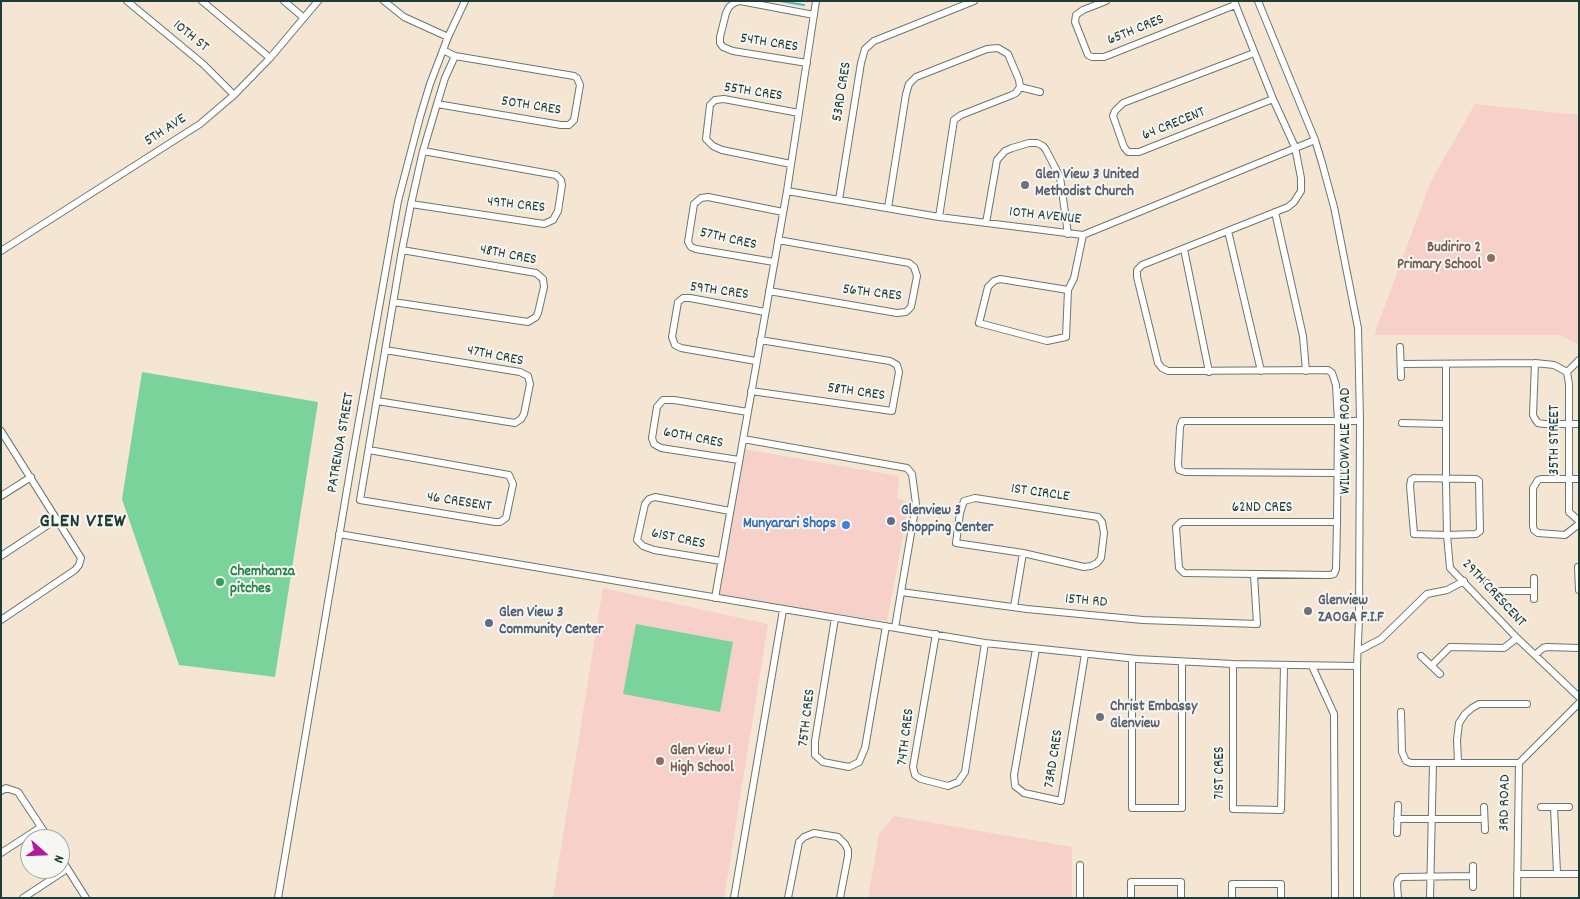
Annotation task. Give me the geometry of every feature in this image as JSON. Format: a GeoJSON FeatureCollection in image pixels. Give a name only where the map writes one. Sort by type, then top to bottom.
{"type":"FeatureCollection","features":[{"type":"Feature","properties":{"kind":"street","name":"10TH ST"},"geometry":{"type":"LineString","coordinates":[[127,1],[203,64],[234,95]]}},
{"type":"Feature","properties":{"kind":"street"},"geometry":{"type":"LineString","coordinates":[[202,1],[270,58]]}},
{"type":"Feature","properties":{"kind":"street"},"geometry":{"type":"LineString","coordinates":[[284,1],[304,18]]}},
{"type":"Feature","properties":{"kind":"street","name":"5TH AVE"},"geometry":{"type":"LineString","coordinates":[[1,251],[200,124],[234,95],[270,58],[318,1]]}},
{"type":"Feature","properties":{"kind":"street"},"geometry":{"type":"LineString","coordinates":[[384,1],[404,17],[448,38]]}},
{"type":"Feature","properties":{"kind":"street","name":"PATRENDA STREET"},"geometry":{"type":"LineString","coordinates":[[278,898],[339,534],[398,201],[420,117],[443,50],[465,1]]}},
{"type":"Feature","properties":{"kind":"street","name":"54TH CRES"},"geometry":{"type":"LineString","coordinates":[[807,63],[734,51],[723,47],[720,43],[720,37],[726,13],[734,3],[740,1],[814,15]]}},
{"type":"Feature","properties":{"kind":"street"},"geometry":{"type":"LineString","coordinates":[[715,598],[783,212],[816,1]]}},
{"type":"Feature","properties":{"kind":"street","name":"53RD CRES"},"geometry":{"type":"LineString","coordinates":[[838,200],[860,63],[865,49],[874,41],[974,1]]}},
{"type":"Feature","properties":{"kind":"street","name":"65TH CRES"},"geometry":{"type":"LineString","coordinates":[[1106,1],[1082,10],[1076,15],[1075,22],[1088,55],[1098,58],[1235,3]]}},
{"type":"Feature","properties":{"kind":"street","name":"WILLOWVALE ROAD"},"geometry":{"type":"LineString","coordinates":[[1258,1],[1314,140],[1334,207],[1358,328],[1360,421],[1357,898]]}},
{"type":"Feature","properties":{"kind":"street"},"geometry":{"type":"LineString","coordinates":[[1235,3],[1273,99],[1295,147],[1301,178],[1301,191],[1294,202],[1275,212],[1142,265],[1137,270],[1137,277],[1158,363],[1168,371],[1328,370],[1332,373],[1336,385],[1338,422],[1337,522]]}},
{"type":"Feature","properties":{"kind":"street"},"geometry":{"type":"LineString","coordinates":[[888,208],[906,89],[912,80],[986,49],[998,48],[1008,54],[1020,87],[1016,93],[961,115],[954,120],[939,216]]}},
{"type":"Feature","properties":{"kind":"street"},"geometry":{"type":"LineString","coordinates":[[369,450],[411,204],[423,151],[437,104],[455,56],[443,50]]}},
{"type":"Feature","properties":{"kind":"street","name":"64 CRECENT"},"geometry":{"type":"LineString","coordinates":[[1254,53],[1123,103],[1113,116],[1124,147],[1128,152],[1139,152],[1273,99]]}},
{"type":"Feature","properties":{"kind":"street","name":"50TH CRES"},"geometry":{"type":"LineString","coordinates":[[437,104],[561,125],[569,124],[574,120],[580,85],[574,76],[455,56]]}},
{"type":"Feature","properties":{"kind":"street"},"geometry":{"type":"LineString","coordinates":[[1020,87],[1040,92]]}},
{"type":"Feature","properties":{"kind":"street","name":"55TH CRES"},"geometry":{"type":"LineString","coordinates":[[791,164],[722,150],[714,146],[706,139],[710,105],[715,100],[724,99],[799,113]]}},
{"type":"Feature","properties":{"kind":"street","name":"10TH AVENUE"},"geometry":{"type":"LineString","coordinates":[[786,191],[986,224],[1083,236],[1314,140]]}},
{"type":"Feature","properties":{"kind":"street"},"geometry":{"type":"LineString","coordinates":[[986,224],[997,160],[1005,151],[1012,148],[1029,143],[1037,143],[1046,150],[1060,177],[1068,234]]}},
{"type":"Feature","properties":{"kind":"street","name":"49TH CRES"},"geometry":{"type":"LineString","coordinates":[[411,204],[544,224],[553,220],[558,211],[562,185],[561,180],[556,175],[423,151]]}},
{"type":"Feature","properties":{"kind":"street","name":"57TH CRES"},"geometry":{"type":"LineString","coordinates":[[774,262],[692,247],[688,242],[694,204],[701,198],[708,197],[783,212]]}},
{"type":"Feature","properties":{"kind":"street"},"geometry":{"type":"LineString","coordinates":[[1275,212],[1303,336],[1306,370]]}},
{"type":"Feature","properties":{"kind":"street"},"geometry":{"type":"LineString","coordinates":[[1228,231],[1261,371]]}},
{"type":"Feature","properties":{"kind":"street"},"geometry":{"type":"LineString","coordinates":[[1068,290],[1000,279],[994,281],[988,288],[979,323],[1047,341],[1066,337],[1068,290],[1074,278],[1083,236]]}},
{"type":"Feature","properties":{"kind":"street","name":"56TH CRES"},"geometry":{"type":"LineString","coordinates":[[769,291],[897,313],[906,312],[911,307],[917,276],[914,267],[909,263],[778,240]]}},
{"type":"Feature","properties":{"kind":"street"},"geometry":{"type":"LineString","coordinates":[[1184,249],[1209,372]]}},
{"type":"Feature","properties":{"kind":"street","name":"48TH CRES"},"geometry":{"type":"LineString","coordinates":[[393,302],[528,322],[536,317],[538,313],[544,286],[543,279],[536,273],[402,250]]}},
{"type":"Feature","properties":{"kind":"street","name":"59TH CRES"},"geometry":{"type":"LineString","coordinates":[[756,361],[681,348],[675,345],[672,337],[678,302],[683,298],[690,298],[765,312]]}},
{"type":"Feature","properties":{"kind":"street","name":"58TH CRES"},"geometry":{"type":"LineString","coordinates":[[751,392],[892,411],[899,372],[897,365],[890,361],[760,340]]}},
{"type":"Feature","properties":{"kind":"street"},"geometry":{"type":"LineString","coordinates":[[1400,347],[1401,377]]}},
{"type":"Feature","properties":{"kind":"street","name":"47TH CRES"},"geometry":{"type":"LineString","coordinates":[[377,401],[515,423],[522,419],[524,414],[530,384],[528,376],[520,372],[385,350]]}},
{"type":"Feature","properties":{"kind":"street"},"geometry":{"type":"LineString","coordinates":[[1401,364],[1535,363],[1554,365],[1567,372],[1579,360]]}},
{"type":"Feature","properties":{"kind":"street"},"geometry":{"type":"LineString","coordinates":[[1535,363],[1533,415],[1535,420],[1538,423],[1544,424],[1579,424]]}},
{"type":"Feature","properties":{"kind":"street","name":"29TH CRESCENT"},"geometry":{"type":"LineString","coordinates":[[1446,365],[1447,535],[1450,568],[1517,638],[1579,697]]}},
{"type":"Feature","properties":{"kind":"street","name":"35TH STREET"},"geometry":{"type":"LineString","coordinates":[[1567,372],[1569,384],[1569,512],[1579,522]]}},
{"type":"Feature","properties":{"kind":"street","name":"60TH CRES"},"geometry":{"type":"LineString","coordinates":[[739,460],[661,448],[654,444],[652,438],[657,407],[663,400],[674,400],[748,412]]}},
{"type":"Feature","properties":{"kind":"street"},"geometry":{"type":"LineString","coordinates":[[1337,473],[1189,472],[1179,470],[1180,427],[1182,422],[1360,421]]}},
{"type":"Feature","properties":{"kind":"street"},"geometry":{"type":"LineString","coordinates":[[1402,423],[1445,424]]}},
{"type":"Feature","properties":{"kind":"street"},"geometry":{"type":"LineString","coordinates":[[1,431],[79,552],[81,558],[75,570],[1,620]]}},
{"type":"Feature","properties":{"kind":"street"},"geometry":{"type":"LineString","coordinates":[[743,439],[907,468],[912,474],[916,504],[895,628]]}},
{"type":"Feature","properties":{"kind":"street","name":"46 CRESENT"},"geometry":{"type":"LineString","coordinates":[[369,450],[506,473],[512,478],[513,484],[506,518],[500,522],[495,522],[360,500],[369,450]]}},
{"type":"Feature","properties":{"kind":"street"},"geometry":{"type":"LineString","coordinates":[[1,496],[30,477]]}},
{"type":"Feature","properties":{"kind":"street"},"geometry":{"type":"LineString","coordinates":[[1414,478],[1446,481],[1476,479],[1480,484],[1480,531],[1476,534],[1447,535],[1414,534],[1410,486],[1411,480],[1414,478]]}},
{"type":"Feature","properties":{"kind":"street"},"geometry":{"type":"LineString","coordinates":[[1579,479],[1541,479],[1535,483],[1533,488],[1533,526],[1534,530],[1538,533],[1565,535],[1579,522]]}},
{"type":"Feature","properties":{"kind":"street","name":"61ST CRES"},"geometry":{"type":"LineString","coordinates":[[721,561],[654,550],[642,546],[637,540],[645,504],[650,499],[655,498],[730,511]]}},
{"type":"Feature","properties":{"kind":"street","name":"1ST CIRCLE"},"geometry":{"type":"LineString","coordinates":[[975,498],[1091,514],[1098,517],[1102,522],[1104,533],[1101,558],[1091,566],[1084,567],[1024,554],[956,543],[960,513],[964,501],[975,498]]}},
{"type":"Feature","properties":{"kind":"street"},"geometry":{"type":"LineString","coordinates":[[1,556],[57,519]]}},
{"type":"Feature","properties":{"kind":"street","name":"62ND CRES"},"geometry":{"type":"LineString","coordinates":[[1181,522],[1337,522],[1336,569],[1334,574],[1329,576],[1182,572],[1179,566],[1177,525],[1181,522]]}},
{"type":"Feature","properties":{"kind":"street"},"geometry":{"type":"LineString","coordinates":[[339,534],[985,643],[1132,659],[1233,664],[1357,666]]}},
{"type":"Feature","properties":{"kind":"street"},"geometry":{"type":"LineString","coordinates":[[1014,607],[1024,554]]}},
{"type":"Feature","properties":{"kind":"street"},"geometry":{"type":"LineString","coordinates":[[1578,567],[1579,590]]}},
{"type":"Feature","properties":{"kind":"street","name":"15TH RD"},"geometry":{"type":"LineString","coordinates":[[901,592],[1014,607],[1143,620],[1257,624],[1254,574]]}},
{"type":"Feature","properties":{"kind":"street"},"geometry":{"type":"LineString","coordinates":[[1534,578],[1534,599]]}},
{"type":"Feature","properties":{"kind":"street"},"geometry":{"type":"LineString","coordinates":[[1358,651],[1380,639],[1427,594],[1447,590],[1464,581]]}},
{"type":"Feature","properties":{"kind":"street"},"geometry":{"type":"LineString","coordinates":[[1479,598],[1488,586],[1492,591],[1534,591]]}},
{"type":"Feature","properties":{"kind":"street"},"geometry":{"type":"LineString","coordinates":[[734,898],[783,610]]}},
{"type":"Feature","properties":{"kind":"street","name":"75TH CRES"},"geometry":{"type":"LineString","coordinates":[[835,618],[814,741],[815,755],[823,762],[849,767],[859,762],[865,748],[886,626]]}},
{"type":"Feature","properties":{"kind":"street","name":"74TH CRES"},"geometry":{"type":"LineString","coordinates":[[936,634],[913,767],[915,776],[948,786],[958,782],[965,772],[985,643]]}},
{"type":"Feature","properties":{"kind":"street"},"geometry":{"type":"LineString","coordinates":[[1430,666],[1450,647],[1504,648],[1517,638]]}},
{"type":"Feature","properties":{"kind":"street"},"geometry":{"type":"LineString","coordinates":[[1535,655],[1547,647],[1579,648]]}},
{"type":"Feature","properties":{"kind":"street","name":"73RD CRES"},"geometry":{"type":"LineString","coordinates":[[1036,649],[1014,775],[1016,786],[1024,792],[1061,801],[1085,654]]}},
{"type":"Feature","properties":{"kind":"street"},"geometry":{"type":"LineString","coordinates":[[1421,656],[1440,674]]}},
{"type":"Feature","properties":{"kind":"street"},"geometry":{"type":"LineString","coordinates":[[1132,659],[1132,808],[1182,808],[1182,662]]}},
{"type":"Feature","properties":{"kind":"street","name":"71ST CRES"},"geometry":{"type":"LineString","coordinates":[[1233,664],[1233,809],[1281,810],[1284,665]]}},
{"type":"Feature","properties":{"kind":"street"},"geometry":{"type":"LineString","coordinates":[[1312,666],[1334,714],[1335,898]]}},
{"type":"Feature","properties":{"kind":"street","name":"3RD ROAD"},"geometry":{"type":"LineString","coordinates":[[1517,898],[1519,763],[1579,703]]}},
{"type":"Feature","properties":{"kind":"street"},"geometry":{"type":"LineString","coordinates":[[1458,762],[1457,732],[1459,723],[1465,714],[1479,704],[1527,704]]}},
{"type":"Feature","properties":{"kind":"street"},"geometry":{"type":"LineString","coordinates":[[1401,712],[1403,757],[1406,761],[1411,763],[1519,763]]}},
{"type":"Feature","properties":{"kind":"street"},"geometry":{"type":"LineString","coordinates":[[1430,898],[1432,763]]}},
{"type":"Feature","properties":{"kind":"street"},"geometry":{"type":"LineString","coordinates":[[1,852],[41,827],[18,792],[4,789]]}},
{"type":"Feature","properties":{"kind":"street"},"geometry":{"type":"LineString","coordinates":[[1397,833],[1398,805]]}},
{"type":"Feature","properties":{"kind":"street"},"geometry":{"type":"LineString","coordinates":[[1484,807],[1485,830]]}},
{"type":"Feature","properties":{"kind":"street"},"geometry":{"type":"LineString","coordinates":[[1541,807],[1569,807]]}},
{"type":"Feature","properties":{"kind":"street"},"geometry":{"type":"LineString","coordinates":[[1554,807],[1557,873]]}},
{"type":"Feature","properties":{"kind":"street"},"geometry":{"type":"LineString","coordinates":[[1397,819],[1484,819]]}},
{"type":"Feature","properties":{"kind":"street"},"geometry":{"type":"LineString","coordinates":[[788,898],[799,842],[804,837],[814,834],[838,837],[848,850],[840,898]]}},
{"type":"Feature","properties":{"kind":"street"},"geometry":{"type":"LineString","coordinates":[[1080,865],[1080,898]]}},
{"type":"Feature","properties":{"kind":"street"},"geometry":{"type":"LineString","coordinates":[[1473,866],[1473,887]]}},
{"type":"Feature","properties":{"kind":"street"},"geometry":{"type":"LineString","coordinates":[[70,874],[86,898]]}},
{"type":"Feature","properties":{"kind":"street"},"geometry":{"type":"LineString","coordinates":[[1517,874],[1579,874]]}},
{"type":"Feature","properties":{"kind":"street"},"geometry":{"type":"LineString","coordinates":[[1398,898],[1397,884],[1401,877],[1473,876]]}},
{"type":"Feature","properties":{"kind":"street"},"geometry":{"type":"LineString","coordinates":[[23,898],[52,879]]}},
{"type":"Feature","properties":{"kind":"street"},"geometry":{"type":"LineString","coordinates":[[1131,898],[1131,882],[1181,882],[1181,898]]}},
{"type":"Feature","properties":{"kind":"street"},"geometry":{"type":"LineString","coordinates":[[1232,898],[1232,884],[1281,884],[1281,898]]}},
{"type":"Feature","properties":{"kind":"shaded area","name":"Budiriro 2 Primary School"},"geometry":{"type":"Polygon","coordinates":[[[1475,104],[1579,115],[1578,344],[1559,335],[1374,335],[1431,181],[1475,104]]]}},
{"type":"Feature","properties":{"kind":"shaded area"},"geometry":{"type":"Polygon","coordinates":[[[743,449],[899,476],[897,498],[909,503],[887,621],[771,605],[717,595],[743,449]]]}},
{"type":"Feature","properties":{"kind":"shaded area","name":"Glen View 1 High School"},"geometry":{"type":"Polygon","coordinates":[[[603,588],[768,624],[724,898],[553,898],[603,588]]]}},
{"type":"Feature","properties":{"kind":"shaded area"},"geometry":{"type":"Polygon","coordinates":[[[894,816],[1072,847],[1072,898],[868,898],[879,834],[894,816]]]}},
{"type":"Feature","properties":{"kind":"green space","name":"Chemhanza pitches"},"geometry":{"type":"Polygon","coordinates":[[[142,372],[318,402],[275,677],[179,665],[122,499],[142,372]]]}},
{"type":"Feature","properties":{"kind":"green space"},"geometry":{"type":"Polygon","coordinates":[[[636,624],[733,642],[720,712],[623,694],[636,624]]]}},
{"type":"Feature","properties":{"kind":"waterway"},"geometry":{"type":"LineString","coordinates":[[780,1],[804,5]]}},
{"type":"Feature","properties":{"kind":"place","name":"Glen View 3 United Methodist Church"},"geometry":{"type":"Point","coordinates":[1025,185]}},
{"type":"Feature","properties":{"kind":"place","name":"Budiriro 2 Primary School"},"geometry":{"type":"Point","coordinates":[1491,258]}},
{"type":"Feature","properties":{"kind":"place","name":"Glenview 3 Shopping Center"},"geometry":{"type":"Point","coordinates":[891,521]}},
{"type":"Feature","properties":{"kind":"place","name":"Munyarari Shops"},"geometry":{"type":"Point","coordinates":[846,525]}},
{"type":"Feature","properties":{"kind":"place","name":"Chemhanza pitches"},"geometry":{"type":"Point","coordinates":[220,582]}},
{"type":"Feature","properties":{"kind":"place","name":"Glenview ZAOGA F.I.F"},"geometry":{"type":"Point","coordinates":[1308,611]}},
{"type":"Feature","properties":{"kind":"place","name":"Glen View 3 Community Center"},"geometry":{"type":"Point","coordinates":[489,623]}},
{"type":"Feature","properties":{"kind":"place","name":"Christ Embassy Glenview"},"geometry":{"type":"Point","coordinates":[1100,717]}},
{"type":"Feature","properties":{"kind":"place","name":"Glen View 1 High School"},"geometry":{"type":"Point","coordinates":[660,761]}},
{"type":"Feature","properties":{"kind":"district","name":"GLEN VIEW"},"geometry":{"type":"Point","coordinates":[83,523]}}]}
